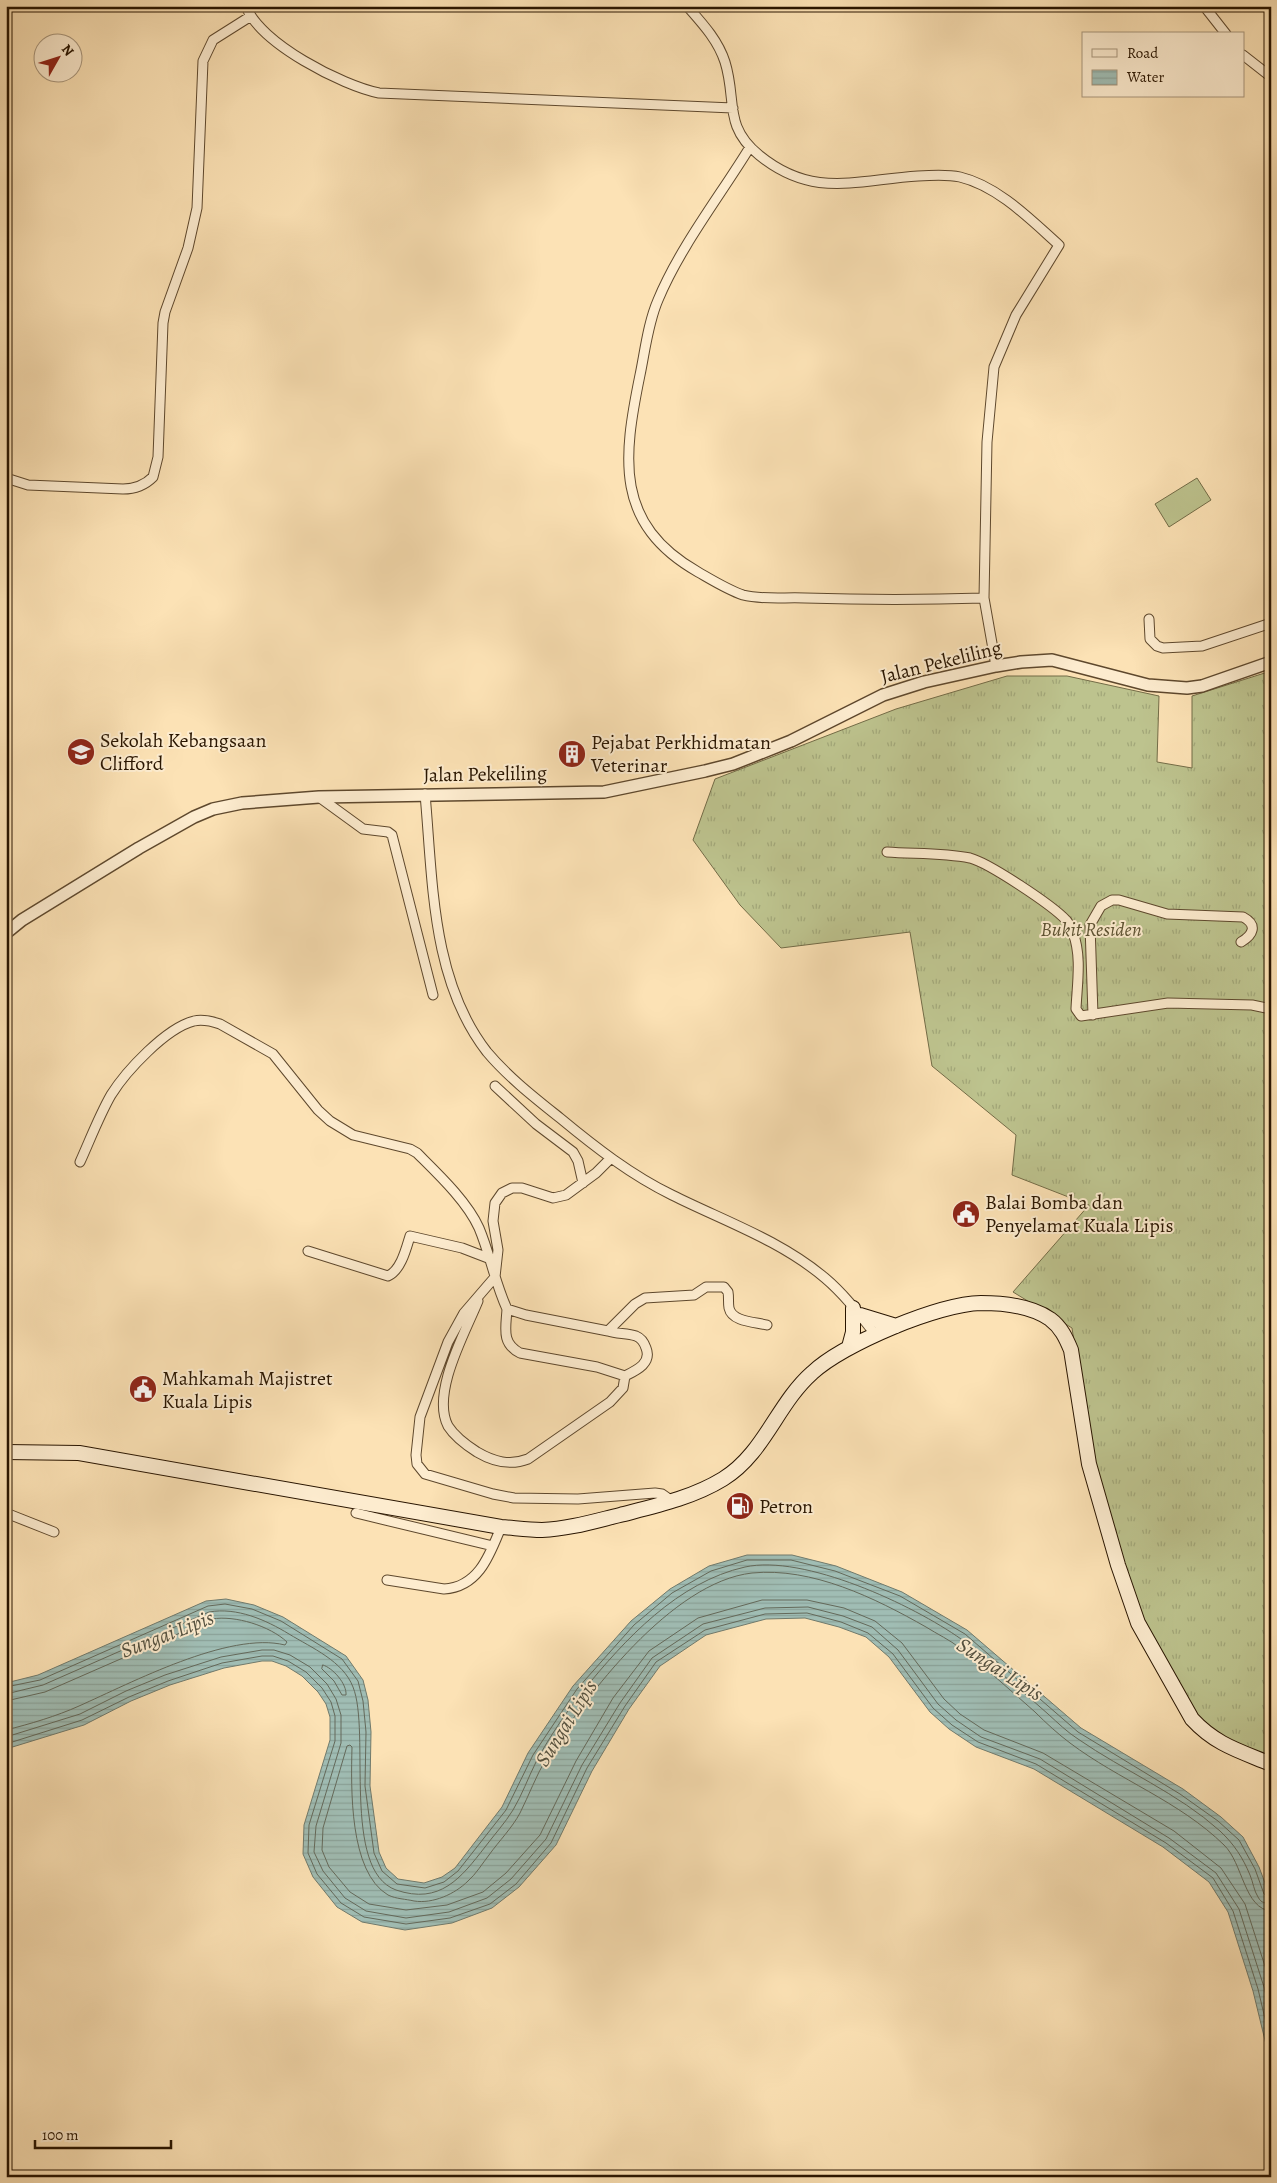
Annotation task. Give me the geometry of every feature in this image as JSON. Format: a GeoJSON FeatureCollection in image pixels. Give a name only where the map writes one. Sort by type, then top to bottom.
{"type":"FeatureCollection","features":[{"type":"Feature","properties":{"kind":"main road"},"geometry":{"type":"LineString","coordinates":[[6,1452],[79,1453],[501,1527],[528,1529],[565,1527],[672,1501],[723,1480],[739,1468],[760,1443],[804,1380],[824,1363],[849,1347],[876,1334],[955,1307],[980,1303],[1006,1305],[1030,1310],[1049,1318],[1057,1326],[1071,1350],[1089,1464],[1118,1565],[1138,1623],[1192,1719],[1219,1743],[1271,1764]]}},
{"type":"Feature","properties":{"kind":"main road"},"geometry":{"type":"LineString","coordinates":[[849,1347],[856,1312],[896,1326]]}},
{"type":"Feature","properties":{"kind":"street"},"geometry":{"type":"LineString","coordinates":[[246,6],[261,30],[319,69],[350,85],[379,93],[733,108]]}},
{"type":"Feature","properties":{"kind":"street"},"geometry":{"type":"LineString","coordinates":[[687,6],[720,49],[728,71],[736,128],[750,147],[774,167],[800,180],[820,184],[938,175],[960,177],[982,185],[1007,201],[1060,245],[1016,315],[994,367],[987,442],[984,598],[996,666]]}},
{"type":"Feature","properties":{"kind":"street"},"geometry":{"type":"LineString","coordinates":[[1204,6],[1224,32]]}},
{"type":"Feature","properties":{"kind":"street"},"geometry":{"type":"LineString","coordinates":[[6,478],[28,485],[133,489],[154,477],[158,457],[163,323],[165,312],[188,248],[197,208],[202,61],[214,40],[251,16]]}},
{"type":"Feature","properties":{"kind":"street"},"geometry":{"type":"LineString","coordinates":[[1244,56],[1271,77]]}},
{"type":"Feature","properties":{"kind":"street"},"geometry":{"type":"LineString","coordinates":[[750,147],[671,271],[654,309],[632,412],[627,458],[631,491],[638,509],[648,528],[662,546],[686,565],[744,595],[902,600],[984,598]]}},
{"type":"Feature","properties":{"kind":"street"},"geometry":{"type":"LineString","coordinates":[[1149,619],[1150,639],[1163,648],[1178,649],[1202,646],[1271,623]]}},
{"type":"Feature","properties":{"kind":"street","name":"Jalan Pekeliling"},"geometry":{"type":"LineString","coordinates":[[6,933],[30,915],[139,848],[194,817],[213,809],[242,803],[320,797],[604,792],[705,772],[772,750],[883,695],[924,682],[996,666],[1052,660],[1148,685],[1186,688],[1202,686],[1271,662]]}},
{"type":"Feature","properties":{"kind":"street"},"geometry":{"type":"LineString","coordinates":[[425,794],[436,919],[446,963],[463,1013],[488,1052],[504,1071],[610,1159],[666,1193],[784,1249],[826,1279],[876,1334]]}},
{"type":"Feature","properties":{"kind":"street"},"geometry":{"type":"LineString","coordinates":[[320,797],[363,829],[388,832],[392,836],[433,996]]}},
{"type":"Feature","properties":{"kind":"street"},"geometry":{"type":"LineString","coordinates":[[886,852],[947,855],[977,860],[1058,913],[1067,921],[1074,936],[1077,952],[1077,1012],[1081,1016],[1168,1003],[1252,1005],[1271,1009]]}},
{"type":"Feature","properties":{"kind":"street"},"geometry":{"type":"LineString","coordinates":[[1093,1015],[1090,925],[1094,916],[1106,902],[1119,900],[1167,914],[1243,917],[1251,925],[1252,935],[1241,942]]}},
{"type":"Feature","properties":{"kind":"street"},"geometry":{"type":"LineString","coordinates":[[80,1162],[111,1096],[132,1067],[169,1033],[192,1021],[211,1021],[220,1024],[273,1054],[330,1122],[353,1135],[410,1149],[417,1153],[451,1189],[474,1217],[482,1235],[488,1258],[507,1309],[506,1339],[510,1346],[520,1353],[597,1367],[625,1376]]}},
{"type":"Feature","properties":{"kind":"street"},"geometry":{"type":"LineString","coordinates":[[496,1086],[536,1124],[573,1152],[578,1161],[583,1183]]}},
{"type":"Feature","properties":{"kind":"street"},"geometry":{"type":"LineString","coordinates":[[610,1159],[566,1195],[553,1198],[522,1188],[512,1188],[502,1193],[495,1203],[493,1210],[498,1250],[495,1277],[464,1313],[448,1342],[420,1417],[416,1455],[417,1464],[425,1474],[514,1498],[578,1499],[655,1493],[662,1494],[672,1501]]}},
{"type":"Feature","properties":{"kind":"street"},"geometry":{"type":"LineString","coordinates":[[308,1251],[388,1276],[398,1266],[410,1236],[462,1248],[488,1258]]}},
{"type":"Feature","properties":{"kind":"street"},"geometry":{"type":"LineString","coordinates":[[608,1331],[635,1304],[645,1298],[694,1294],[706,1286],[720,1286],[727,1289],[730,1311],[737,1318],[767,1324]]}},
{"type":"Feature","properties":{"kind":"street"},"geometry":{"type":"LineString","coordinates":[[480,1296],[449,1371],[443,1397],[448,1425],[461,1440],[484,1456],[507,1464],[528,1459],[610,1402],[623,1388],[625,1376],[644,1363],[648,1354],[640,1338],[636,1336],[526,1315],[507,1309]]}},
{"type":"Feature","properties":{"kind":"street"},"geometry":{"type":"LineString","coordinates":[[6,1513],[54,1532]]}},
{"type":"Feature","properties":{"kind":"street"},"geometry":{"type":"LineString","coordinates":[[356,1513],[494,1546]]}},
{"type":"Feature","properties":{"kind":"street"},"geometry":{"type":"LineString","coordinates":[[387,1580],[444,1590],[464,1584],[476,1575],[489,1556],[501,1527]]}},
{"type":"Feature","properties":{"kind":"green space"},"geometry":{"type":"Polygon","coordinates":[[[1197,478],[1211,500],[1169,527],[1155,504],[1197,478]]]}},
{"type":"Feature","properties":{"kind":"green space","name":"Bukit Residen"},"geometry":{"type":"Polygon","coordinates":[[[1271,671],[1271,1759],[1221,1742],[1196,1722],[1146,1637],[1093,1465],[1072,1328],[1013,1292],[1089,1205],[1012,1175],[1016,1135],[932,1066],[910,932],[781,948],[740,905],[693,840],[715,779],[896,709],[1007,676],[1067,676],[1159,696],[1157,762],[1192,768],[1192,696],[1271,671]]]}},
{"type":"Feature","properties":{"kind":"water","name":"Sungai Lipis"},"geometry":{"type":"Polygon","coordinates":[[[747,1555],[792,1555],[836,1566],[902,1592],[967,1630],[1081,1728],[1183,1789],[1221,1817],[1243,1837],[1259,1867],[1271,1899],[1271,2065],[1253,1991],[1228,1912],[1209,1882],[1163,1847],[1034,1769],[976,1747],[949,1729],[930,1712],[889,1657],[866,1637],[839,1627],[805,1618],[766,1619],[706,1635],[660,1666],[629,1709],[592,1771],[556,1845],[519,1887],[492,1908],[452,1923],[405,1930],[362,1922],[337,1907],[313,1877],[303,1854],[304,1825],[330,1740],[330,1717],[326,1704],[318,1692],[302,1676],[286,1666],[272,1661],[262,1661],[224,1668],[170,1685],[131,1701],[84,1725],[6,1749],[6,1683],[38,1675],[206,1601],[226,1599],[254,1605],[283,1617],[346,1656],[363,1680],[368,1700],[371,1732],[370,1786],[379,1852],[386,1868],[398,1879],[424,1883],[442,1877],[455,1868],[502,1807],[528,1753],[573,1686],[631,1621],[670,1589],[709,1566],[747,1555]]]}},
{"type":"Feature","properties":{"kind":"place","name":"Sekolah Kebangsaan Clifford"},"geometry":{"type":"Point","coordinates":[81,752]}},
{"type":"Feature","properties":{"kind":"place","name":"Pejabat Perkhidmatan Veterinar"},"geometry":{"type":"Point","coordinates":[572,754]}},
{"type":"Feature","properties":{"kind":"place","name":"Balai Bomba dan Penyelamat Kuala Lipis"},"geometry":{"type":"Point","coordinates":[966,1214]}},
{"type":"Feature","properties":{"kind":"place","name":"Mahkamah Majistret Kuala Lipis"},"geometry":{"type":"Point","coordinates":[143,1389]}},
{"type":"Feature","properties":{"kind":"place","name":"Petron"},"geometry":{"type":"Point","coordinates":[740,1506]}}]}
